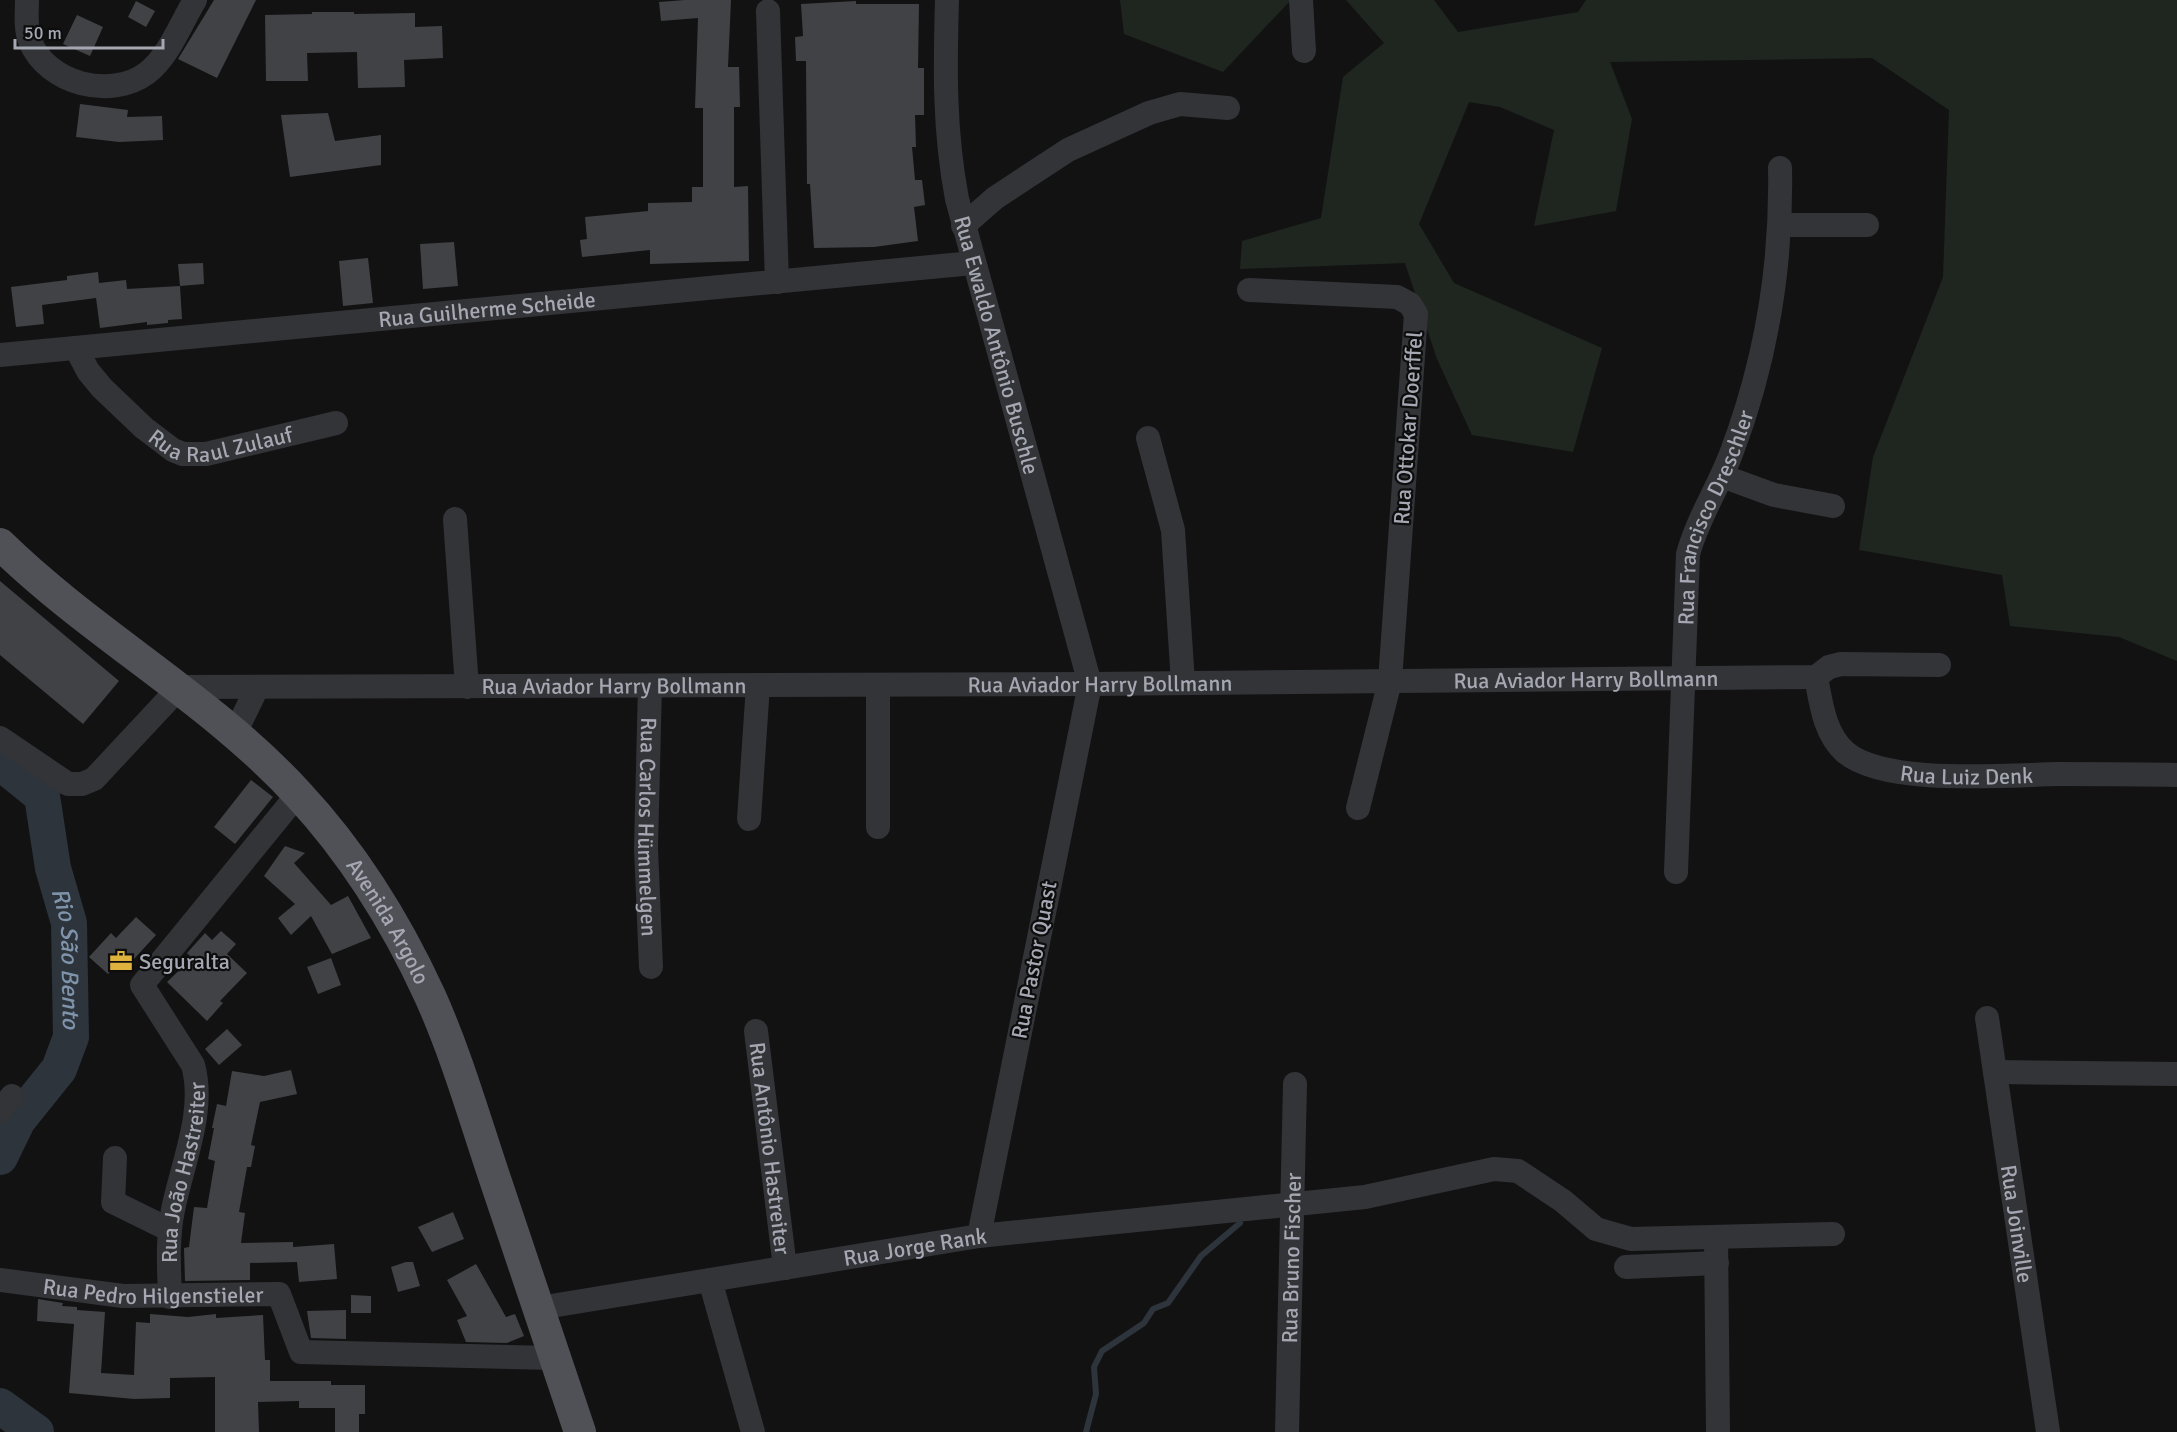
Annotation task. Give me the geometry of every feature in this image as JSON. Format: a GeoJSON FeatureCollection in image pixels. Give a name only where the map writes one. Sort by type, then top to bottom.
{"type":"FeatureCollection","features":[{"type":"Feature","properties":{"kind":"main road","name":"Avenida Argolo"},"geometry":{"type":"LineString","coordinates":[[0,544],[61,598],[180,687],[235,733],[298,794],[361,874],[407,952],[429,995],[461,1078],[580,1432]]}},
{"type":"Feature","properties":{"kind":"street"},"geometry":{"type":"LineString","coordinates":[[27,0],[26,20],[30,41],[40,57],[54,71],[69,79],[101,86],[131,82],[148,72],[163,56],[195,0]]}},
{"type":"Feature","properties":{"kind":"street","name":"Rua Ewaldo Antônio Buschle"},"geometry":{"type":"LineString","coordinates":[[947,0],[945,106],[947,141],[963,226],[1090,684]]}},
{"type":"Feature","properties":{"kind":"street"},"geometry":{"type":"LineString","coordinates":[[1301,0],[1304,51]]}},
{"type":"Feature","properties":{"kind":"street"},"geometry":{"type":"LineString","coordinates":[[768,11],[777,282]]}},
{"type":"Feature","properties":{"kind":"street"},"geometry":{"type":"LineString","coordinates":[[963,226],[996,198],[1068,150],[1149,113],[1180,104],[1228,108]]}},
{"type":"Feature","properties":{"kind":"street","name":"Rua Francisco Dreschler"},"geometry":{"type":"LineString","coordinates":[[1676,872],[1688,554],[1700,519],[1722,476],[1740,429],[1762,355],[1781,225],[1780,168]]}},
{"type":"Feature","properties":{"kind":"street"},"geometry":{"type":"LineString","coordinates":[[1781,225],[1867,225]]}},
{"type":"Feature","properties":{"kind":"street","name":"Rua Guilherme Scheide"},"geometry":{"type":"LineString","coordinates":[[0,355],[973,263]]}},
{"type":"Feature","properties":{"kind":"street","name":"Rua Ottokar Doerffel"},"geometry":{"type":"LineString","coordinates":[[1249,290],[1397,297],[1410,304],[1416,314],[1390,681]]}},
{"type":"Feature","properties":{"kind":"street","name":"Rua Raul Zulauf"},"geometry":{"type":"LineString","coordinates":[[76,348],[88,371],[102,388],[158,439],[183,454],[206,454],[336,423]]}},
{"type":"Feature","properties":{"kind":"street"},"geometry":{"type":"LineString","coordinates":[[1148,438],[1173,530],[1183,683]]}},
{"type":"Feature","properties":{"kind":"street"},"geometry":{"type":"LineString","coordinates":[[1722,476],[1774,495],[1833,506]]}},
{"type":"Feature","properties":{"kind":"street"},"geometry":{"type":"LineString","coordinates":[[455,519],[467,687]]}},
{"type":"Feature","properties":{"kind":"street","name":"Rua Aviador Harry Bollmann"},"geometry":{"type":"LineString","coordinates":[[180,687],[1090,684],[1816,677],[1829,667],[1841,664],[1939,665]]}},
{"type":"Feature","properties":{"kind":"street","name":"Rua Luiz Denk"},"geometry":{"type":"LineString","coordinates":[[1816,677],[1823,714],[1835,741],[1845,752],[1879,768],[1934,775],[2177,775]]}},
{"type":"Feature","properties":{"kind":"street"},"geometry":{"type":"LineString","coordinates":[[1358,808],[1390,681]]}},
{"type":"Feature","properties":{"kind":"street","name":"Rua Pastor Quast"},"geometry":{"type":"LineString","coordinates":[[979,1236],[1090,684]]}},
{"type":"Feature","properties":{"kind":"street"},"geometry":{"type":"LineString","coordinates":[[749,819],[758,685]]}},
{"type":"Feature","properties":{"kind":"street"},"geometry":{"type":"LineString","coordinates":[[878,685],[878,827]]}},
{"type":"Feature","properties":{"kind":"street","name":"Rua Carlos Hümmelgen"},"geometry":{"type":"LineString","coordinates":[[650,686],[646,848],[651,967]]}},
{"type":"Feature","properties":{"kind":"street"},"geometry":{"type":"LineString","coordinates":[[0,738],[68,784],[82,784],[94,779],[180,687]]}},
{"type":"Feature","properties":{"kind":"street"},"geometry":{"type":"LineString","coordinates":[[235,733],[257,688]]}},
{"type":"Feature","properties":{"kind":"street","name":"Rua João Hastreiter"},"geometry":{"type":"LineString","coordinates":[[170,1297],[170,1230],[196,1108],[197,1080],[193,1065],[142,985],[298,794]]}},
{"type":"Feature","properties":{"kind":"street","name":"Rua Joinville"},"geometry":{"type":"LineString","coordinates":[[1987,1018],[2048,1432]]}},
{"type":"Feature","properties":{"kind":"street","name":"Rua Antônio Hastreiter"},"geometry":{"type":"LineString","coordinates":[[756,1031],[785,1268]]}},
{"type":"Feature","properties":{"kind":"street"},"geometry":{"type":"LineString","coordinates":[[1995,1072],[2177,1074]]}},
{"type":"Feature","properties":{"kind":"street","name":"Rua Bruno Fischer"},"geometry":{"type":"LineString","coordinates":[[1287,1432],[1295,1084]]}},
{"type":"Feature","properties":{"kind":"street"},"geometry":{"type":"LineString","coordinates":[[115,1158],[112,1202],[170,1230]]}},
{"type":"Feature","properties":{"kind":"street","name":"Rua Jorge Rank"},"geometry":{"type":"LineString","coordinates":[[539,1308],[979,1236],[1365,1197],[1494,1169],[1518,1171],[1563,1201],[1596,1229],[1631,1239],[1833,1234]]}},
{"type":"Feature","properties":{"kind":"street"},"geometry":{"type":"LineString","coordinates":[[1716,1237],[1718,1432]]}},
{"type":"Feature","properties":{"kind":"street"},"geometry":{"type":"LineString","coordinates":[[1626,1267],[1717,1263]]}},
{"type":"Feature","properties":{"kind":"street","name":"Rua Pedro Hilgenstieler"},"geometry":{"type":"LineString","coordinates":[[0,1280],[103,1295],[170,1297],[279,1294],[301,1352],[555,1358]]}},
{"type":"Feature","properties":{"kind":"street"},"geometry":{"type":"LineString","coordinates":[[710,1280],[753,1432]]}},
{"type":"Feature","properties":{"kind":"shaded area"},"geometry":{"type":"Polygon","coordinates":[[[1120,0],[1291,0],[1223,72],[1124,34],[1120,0]]]}},
{"type":"Feature","properties":{"kind":"shaded area"},"geometry":{"type":"Polygon","coordinates":[[[1346,0],[1434,0],[1458,32],[1578,12],[1586,0],[2177,0],[2177,661],[2119,637],[2010,626],[2002,575],[1859,550],[1873,457],[1943,277],[1949,110],[1872,58],[1610,62],[1632,119],[1616,211],[1534,226],[1554,130],[1500,107],[1469,102],[1419,224],[1454,283],[1602,348],[1573,452],[1472,435],[1437,359],[1405,263],[1240,269],[1242,241],[1321,218],[1343,77],[1384,43],[1346,0]]]}},
{"type":"Feature","properties":{"kind":"building"},"geometry":{"type":"Polygon","coordinates":[[[214,0],[256,0],[217,78],[178,59],[214,0]]]}},
{"type":"Feature","properties":{"kind":"building"},"geometry":{"type":"Polygon","coordinates":[[[731,0],[728,67],[739,67],[740,107],[734,107],[734,187],[748,186],[749,261],[650,264],[650,250],[582,257],[580,240],[587,239],[585,217],[648,211],[648,203],[692,202],[692,187],[703,187],[703,108],[695,108],[698,18],[661,21],[659,2],[731,0]]]}},
{"type":"Feature","properties":{"kind":"building"},"geometry":{"type":"Polygon","coordinates":[[[136,1],[155,11],[146,27],[128,17],[136,1]]]}},
{"type":"Feature","properties":{"kind":"building"},"geometry":{"type":"Polygon","coordinates":[[[856,1],[856,4],[919,4],[918,68],[924,68],[924,115],[915,115],[916,147],[912,147],[915,180],[922,180],[925,205],[914,207],[918,241],[874,247],[814,248],[810,184],[807,184],[806,61],[796,61],[795,37],[803,36],[801,4],[856,1]]]}},
{"type":"Feature","properties":{"kind":"building"},"geometry":{"type":"Polygon","coordinates":[[[312,12],[415,13],[415,27],[442,26],[443,58],[404,60],[405,87],[358,88],[357,52],[307,53],[308,81],[266,81],[265,15],[312,14],[312,12]]]}},
{"type":"Feature","properties":{"kind":"building"},"geometry":{"type":"Polygon","coordinates":[[[77,15],[103,27],[90,56],[63,44],[77,15]]]}},
{"type":"Feature","properties":{"kind":"building"},"geometry":{"type":"Polygon","coordinates":[[[80,104],[128,110],[127,117],[162,116],[163,140],[119,142],[76,137],[80,104]]]}},
{"type":"Feature","properties":{"kind":"building"},"geometry":{"type":"Polygon","coordinates":[[[328,113],[335,141],[381,135],[381,165],[290,177],[281,115],[328,113]]]}},
{"type":"Feature","properties":{"kind":"building"},"geometry":{"type":"Polygon","coordinates":[[[454,242],[458,286],[423,289],[420,244],[454,242]]]}},
{"type":"Feature","properties":{"kind":"building"},"geometry":{"type":"Polygon","coordinates":[[[368,258],[373,303],[343,306],[339,261],[368,258]]]}},
{"type":"Feature","properties":{"kind":"building"},"geometry":{"type":"Polygon","coordinates":[[[203,263],[204,284],[180,286],[178,264],[203,263]]]}},
{"type":"Feature","properties":{"kind":"building"},"geometry":{"type":"Polygon","coordinates":[[[98,272],[99,283],[126,280],[127,289],[180,286],[182,319],[168,320],[168,323],[147,325],[147,322],[100,328],[96,298],[42,305],[44,324],[16,327],[11,287],[67,280],[67,276],[98,272]]]}},
{"type":"Feature","properties":{"kind":"building"},"geometry":{"type":"Polygon","coordinates":[[[0,581],[119,681],[83,724],[0,655],[0,581]]]}},
{"type":"Feature","properties":{"kind":"building"},"geometry":{"type":"Polygon","coordinates":[[[251,780],[273,797],[235,844],[214,827],[251,780]]]}},
{"type":"Feature","properties":{"kind":"building"},"geometry":{"type":"Polygon","coordinates":[[[285,846],[305,853],[294,863],[331,905],[348,896],[371,938],[332,954],[311,916],[291,935],[278,918],[295,904],[264,876],[285,846]]]}},
{"type":"Feature","properties":{"kind":"building"},"geometry":{"type":"Polygon","coordinates":[[[136,917],[156,935],[122,972],[116,966],[108,974],[89,957],[111,933],[116,938],[136,917]]]}},
{"type":"Feature","properties":{"kind":"building"},"geometry":{"type":"Polygon","coordinates":[[[221,931],[236,944],[227,954],[247,973],[220,1001],[223,1003],[207,1021],[167,982],[192,958],[187,953],[205,933],[212,940],[221,931]]]}},
{"type":"Feature","properties":{"kind":"building"},"geometry":{"type":"Polygon","coordinates":[[[331,958],[341,985],[318,994],[307,967],[331,958]]]}},
{"type":"Feature","properties":{"kind":"building"},"geometry":{"type":"Polygon","coordinates":[[[227,1029],[242,1045],[219,1065],[205,1049],[227,1029]]]}},
{"type":"Feature","properties":{"kind":"building"},"geometry":{"type":"Polygon","coordinates":[[[291,1070],[297,1094],[260,1102],[251,1145],[255,1146],[251,1167],[247,1167],[239,1212],[245,1213],[241,1243],[293,1242],[293,1247],[334,1244],[337,1279],[299,1282],[297,1262],[250,1263],[250,1280],[185,1281],[184,1248],[189,1247],[194,1207],[207,1208],[215,1161],[208,1159],[214,1128],[212,1128],[217,1104],[226,1106],[232,1071],[264,1076],[291,1070]]]}},
{"type":"Feature","properties":{"kind":"building"},"geometry":{"type":"Polygon","coordinates":[[[453,1212],[464,1239],[432,1252],[418,1227],[453,1212]]]}},
{"type":"Feature","properties":{"kind":"building"},"geometry":{"type":"Polygon","coordinates":[[[413,1262],[420,1286],[398,1292],[391,1267],[413,1262]]]}},
{"type":"Feature","properties":{"kind":"building"},"geometry":{"type":"Polygon","coordinates":[[[476,1264],[506,1317],[515,1314],[524,1336],[507,1343],[466,1342],[457,1320],[467,1316],[447,1280],[476,1264]]]}},
{"type":"Feature","properties":{"kind":"building"},"geometry":{"type":"Polygon","coordinates":[[[351,1295],[371,1296],[371,1313],[351,1313],[351,1295]]]}},
{"type":"Feature","properties":{"kind":"building"},"geometry":{"type":"Polygon","coordinates":[[[38,1299],[63,1303],[62,1306],[77,1307],[77,1310],[105,1312],[101,1373],[134,1375],[136,1322],[150,1323],[150,1314],[188,1317],[216,1314],[216,1318],[263,1315],[265,1360],[270,1360],[270,1381],[331,1381],[331,1385],[365,1385],[365,1414],[359,1414],[359,1432],[335,1432],[335,1408],[299,1408],[299,1401],[258,1402],[259,1432],[215,1432],[215,1377],[170,1378],[170,1398],[134,1399],[69,1393],[74,1324],[37,1321],[38,1299]]]}},
{"type":"Feature","properties":{"kind":"building"},"geometry":{"type":"Polygon","coordinates":[[[346,1310],[346,1339],[311,1338],[307,1311],[346,1310]]]}},
{"type":"Feature","properties":{"kind":"waterway","name":"Rio São Bento"},"geometry":{"type":"LineString","coordinates":[[0,762],[42,796],[53,868],[69,923],[71,1037],[59,1069],[18,1120],[0,1157]]}},
{"type":"Feature","properties":{"kind":"waterway"},"geometry":{"type":"LineString","coordinates":[[1086,1432],[1096,1394],[1094,1367],[1102,1351],[1144,1323],[1153,1309],[1168,1303],[1201,1256],[1240,1223]]}},
{"type":"Feature","properties":{"kind":"waterway","name":"Rio São Bento"},"geometry":{"type":"LineString","coordinates":[[0,1406],[36,1432]]}},
{"type":"Feature","properties":{"kind":"place","name":"Seguralta"},"geometry":{"type":"Point","coordinates":[121,961]}}]}
